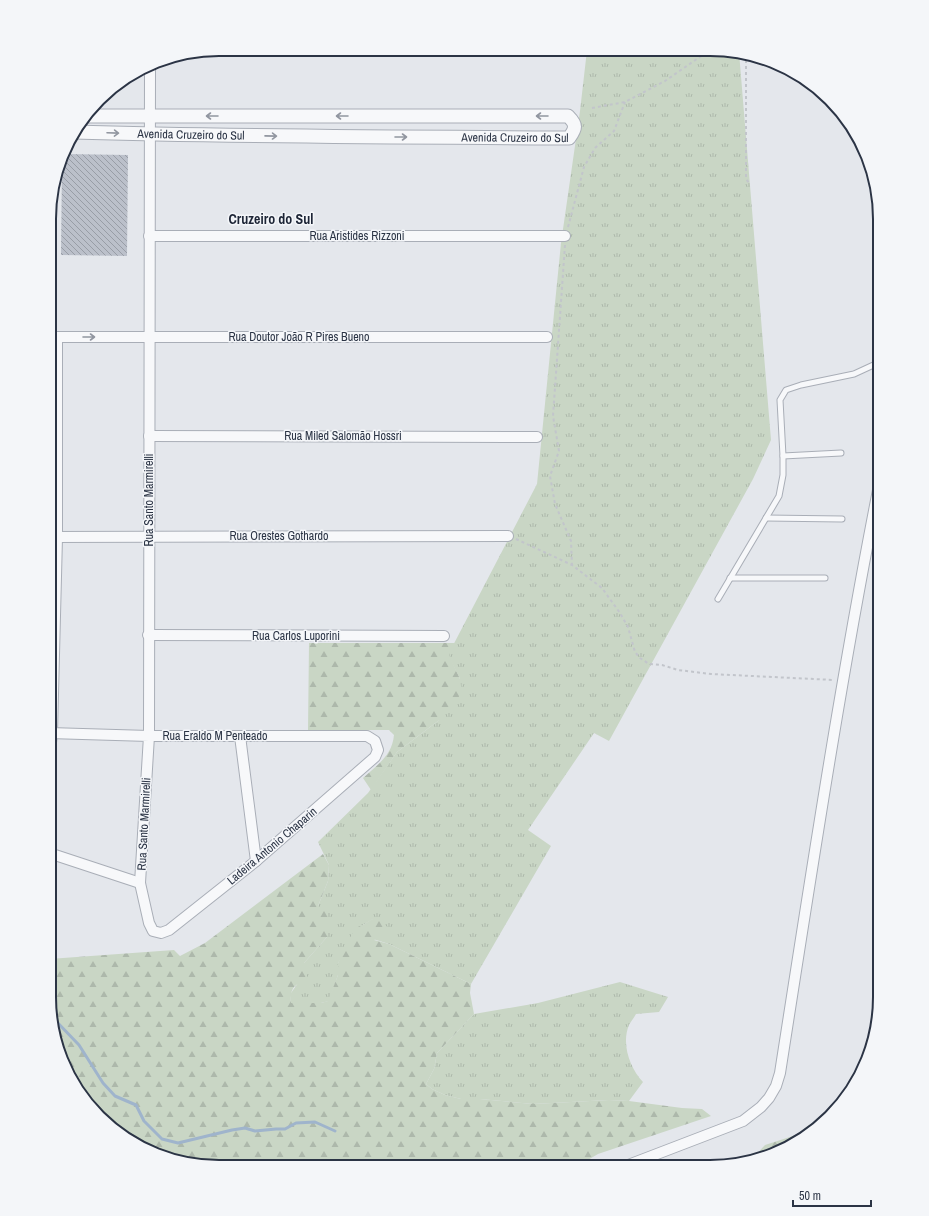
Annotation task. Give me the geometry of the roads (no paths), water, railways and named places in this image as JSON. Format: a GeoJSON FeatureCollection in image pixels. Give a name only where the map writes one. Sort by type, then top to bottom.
{"type":"FeatureCollection","features":[{"type":"Feature","properties":{"kind":"street","name":"Rua Santo Marmirelli"},"geometry":{"type":"LineString","coordinates":[[150,72],[148,236],[149,736],[140,882],[149,923],[153,930]]}},
{"type":"Feature","properties":{"kind":"street","name":"Avenida Cruzeiro do Sul"},"geometry":{"type":"LineString","coordinates":[[82,132],[363,137],[569,138],[574,132],[575,126],[574,122],[568,116],[94,116]]}},
{"type":"Feature","properties":{"kind":"street"},"geometry":{"type":"LineString","coordinates":[[363,116],[363,137]]}},
{"type":"Feature","properties":{"kind":"street","name":"Rua Aristides Rizzoni"},"geometry":{"type":"LineString","coordinates":[[148,236],[565,236]]}},
{"type":"Feature","properties":{"kind":"street","name":"Rua Doutor João R Pires Bueno"},"geometry":{"type":"LineString","coordinates":[[56,337],[547,337]]}},
{"type":"Feature","properties":{"kind":"street","name":"Rua Miled Salomão Hossri"},"geometry":{"type":"LineString","coordinates":[[149,436],[537,436]]}},
{"type":"Feature","properties":{"kind":"street"},"geometry":{"type":"LineString","coordinates":[[641,1160],[743,1120],[761,1107],[769,1098],[776,1086],[781,1066],[822,808],[873,515]]}},
{"type":"Feature","properties":{"kind":"street","name":"Rua Orestes Gothardo"},"geometry":{"type":"LineString","coordinates":[[56,537],[508,536]]}},
{"type":"Feature","properties":{"kind":"street","name":"Rua Carlos Luporini"},"geometry":{"type":"LineString","coordinates":[[148,635],[444,636]]}},
{"type":"Feature","properties":{"kind":"street","name":"Rua Eraldo M Penteado"},"geometry":{"type":"LineString","coordinates":[[56,733],[149,736],[367,736],[375,741],[377,745]]}},
{"type":"Feature","properties":{"kind":"street"},"geometry":{"type":"LineString","coordinates":[[240,736],[256,861]]}},
{"type":"Feature","properties":{"kind":"street","name":"Ladeira Antonio Chaparin"},"geometry":{"type":"LineString","coordinates":[[153,930],[161,933],[169,930],[256,861],[375,757],[378,750],[377,745]]}},
{"type":"Feature","properties":{"kind":"street"},"geometry":{"type":"LineString","coordinates":[[56,856],[140,882]]}},
{"type":"Feature","properties":{"kind":"lane"},"geometry":{"type":"LineString","coordinates":[[718,599],[779,496],[783,474],[784,456],[780,400],[786,390],[801,385],[854,374],[873,365]]}},
{"type":"Feature","properties":{"kind":"lane"},"geometry":{"type":"LineString","coordinates":[[784,456],[841,453]]}},
{"type":"Feature","properties":{"kind":"lane"},"geometry":{"type":"LineString","coordinates":[[766,518],[842,519]]}},
{"type":"Feature","properties":{"kind":"lane"},"geometry":{"type":"LineString","coordinates":[[730,578],[825,578]]}},
{"type":"Feature","properties":{"kind":"waterway"},"geometry":{"type":"LineString","coordinates":[[58,1023],[79,1045],[103,1083],[115,1096],[136,1105],[144,1121],[162,1139],[178,1143],[245,1128],[255,1131],[285,1129],[296,1123],[315,1122],[335,1131]]}},
{"type":"Feature","properties":{"kind":"district","name":"Cruzeiro do Sul"},"geometry":{"type":"Point","coordinates":[271,219]}}]}
